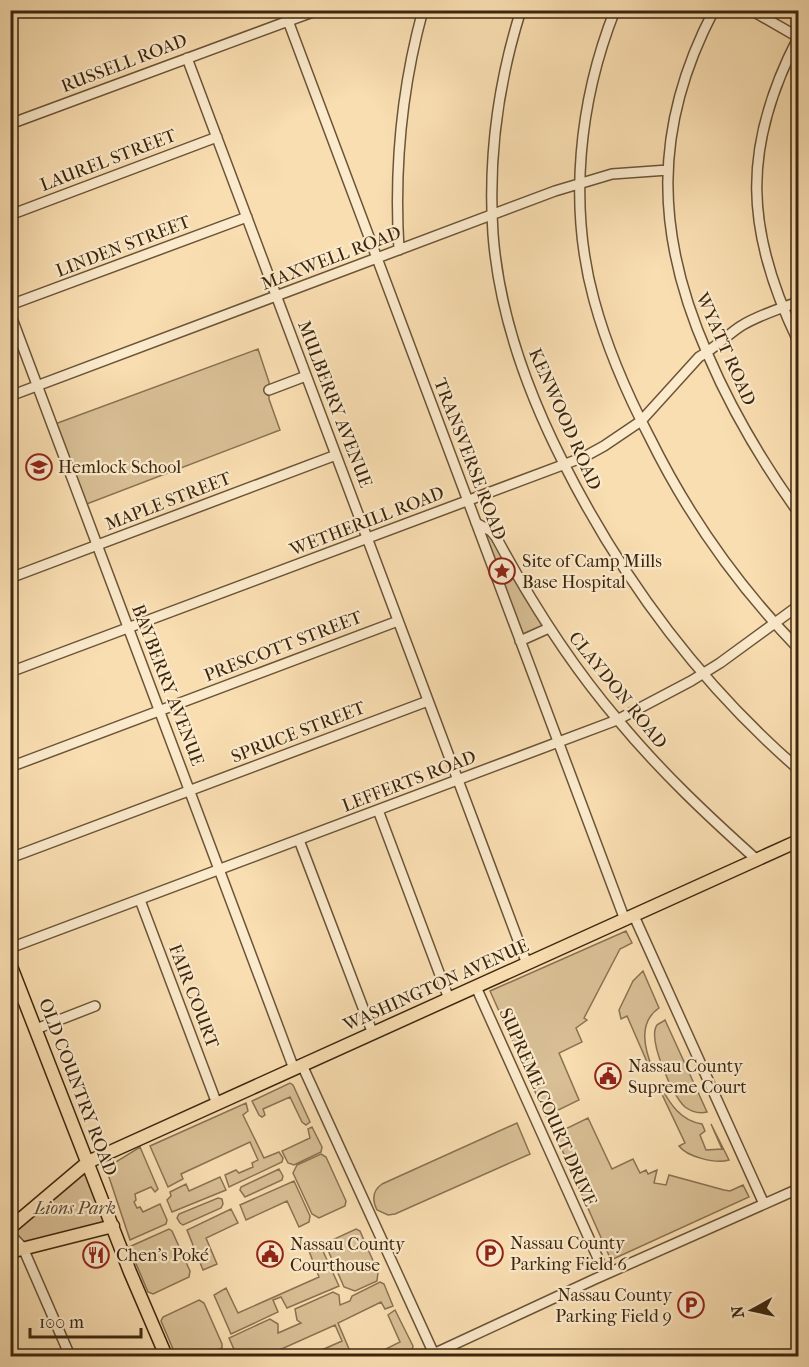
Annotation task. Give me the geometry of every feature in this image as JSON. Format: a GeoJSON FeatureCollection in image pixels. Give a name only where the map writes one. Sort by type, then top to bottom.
{"type":"FeatureCollection","features":[{"type":"Feature","properties":{"kind":"main road","name":"WASHINGTON AVENUE"},"geometry":{"type":"LineString","coordinates":[[10,1228],[88,1162],[798,841]]}},
{"type":"Feature","properties":{"kind":"main road","name":"OLD COUNTRY ROAD"},"geometry":{"type":"LineString","coordinates":[[10,964],[15,988],[36,1029],[166,1356]]}},
{"type":"Feature","properties":{"kind":"main road"},"geometry":{"type":"LineString","coordinates":[[17,1250],[113,1226]]}},
{"type":"Feature","properties":{"kind":"street","name":"TRANSVERSE ROAD"},"geometry":{"type":"LineString","coordinates":[[284,10],[558,742],[629,918],[764,1204]]}},
{"type":"Feature","properties":{"kind":"street","name":"RUSSELL ROAD"},"geometry":{"type":"LineString","coordinates":[[10,124],[318,10]]}},
{"type":"Feature","properties":{"kind":"street"},"geometry":{"type":"LineString","coordinates":[[399,250],[396,198],[399,134],[411,53],[423,10]]}},
{"type":"Feature","properties":{"kind":"street","name":"KENWOOD ROAD"},"geometry":{"type":"LineString","coordinates":[[521,10],[504,68],[496,112],[492,153],[493,215],[500,283],[512,336],[532,395],[581,499],[617,560],[656,616],[731,706],[798,769]]}},
{"type":"Feature","properties":{"kind":"street"},"geometry":{"type":"LineString","coordinates":[[615,10],[597,63],[589,96],[582,148],[580,183],[582,232],[593,297],[610,350],[641,421],[665,468],[698,523],[741,582],[798,648]]}},
{"type":"Feature","properties":{"kind":"street","name":"WYATT ROAD"},"geometry":{"type":"LineString","coordinates":[[714,10],[701,34],[683,82],[673,129],[668,170],[669,215],[679,275],[687,303],[731,405],[761,457],[798,512]]}},
{"type":"Feature","properties":{"kind":"street"},"geometry":{"type":"LineString","coordinates":[[751,10],[798,38],[782,69],[769,103],[761,137],[757,177],[758,217],[762,245],[771,276],[798,341]]}},
{"type":"Feature","properties":{"kind":"street","name":"MULBERRY AVENUE"},"geometry":{"type":"LineString","coordinates":[[187,58],[527,964]]}},
{"type":"Feature","properties":{"kind":"street","name":"LAUREL STREET"},"geometry":{"type":"LineString","coordinates":[[10,214],[217,137]]}},
{"type":"Feature","properties":{"kind":"street","name":"MAXWELL ROAD"},"geometry":{"type":"LineString","coordinates":[[10,396],[580,183],[628,172],[668,170]]}},
{"type":"Feature","properties":{"kind":"street","name":"LINDEN STREET"},"geometry":{"type":"LineString","coordinates":[[10,305],[247,217]]}},
{"type":"Feature","properties":{"kind":"street","name":"WETHERILL ROAD"},"geometry":{"type":"LineString","coordinates":[[10,672],[584,457],[641,421],[699,357],[722,339],[742,326],[798,302]]}},
{"type":"Feature","properties":{"kind":"street","name":"BAYBERRY AVENUE"},"geometry":{"type":"LineString","coordinates":[[10,313],[220,870],[298,1067],[432,1355]]}},
{"type":"Feature","properties":{"kind":"street"},"geometry":{"type":"LineString","coordinates":[[269,390],[306,376]]}},
{"type":"Feature","properties":{"kind":"street","name":"MAPLE STREET"},"geometry":{"type":"LineString","coordinates":[[10,578],[336,455]]}},
{"type":"Feature","properties":{"kind":"street","name":"CLAYDON ROAD"},"geometry":{"type":"LineString","coordinates":[[476,524],[491,531],[496,537],[524,589],[549,628],[617,720],[682,790],[758,860]]}},
{"type":"Feature","properties":{"kind":"street","name":"LEFFERTS ROAD"},"geometry":{"type":"LineString","coordinates":[[10,948],[617,720],[720,663],[798,606]]}},
{"type":"Feature","properties":{"kind":"street","name":"PRESCOTT STREET"},"geometry":{"type":"LineString","coordinates":[[10,767],[398,621]]}},
{"type":"Feature","properties":{"kind":"street"},"geometry":{"type":"LineString","coordinates":[[520,641],[549,628]]}},
{"type":"Feature","properties":{"kind":"street","name":"SPRUCE STREET"},"geometry":{"type":"LineString","coordinates":[[10,858],[428,700]]}},
{"type":"Feature","properties":{"kind":"street"},"geometry":{"type":"LineString","coordinates":[[378,810],[449,999]]}},
{"type":"Feature","properties":{"kind":"street"},"geometry":{"type":"LineString","coordinates":[[299,840],[373,1034]]}},
{"type":"Feature","properties":{"kind":"street","name":"FAIR COURT"},"geometry":{"type":"LineString","coordinates":[[140,900],[217,1104]]}},
{"type":"Feature","properties":{"kind":"street","name":"SUPREME COURT DRIVE"},"geometry":{"type":"LineString","coordinates":[[476,987],[605,1274]]}},
{"type":"Feature","properties":{"kind":"street"},"geometry":{"type":"LineString","coordinates":[[36,1029],[95,1006]]}},
{"type":"Feature","properties":{"kind":"street"},"geometry":{"type":"LineString","coordinates":[[432,1355],[605,1274],[798,1189]]}},
{"type":"Feature","properties":{"kind":"street"},"geometry":{"type":"LineString","coordinates":[[10,1234],[70,1356]]}},
{"type":"Feature","properties":{"kind":"green space"},"geometry":{"type":"Polygon","coordinates":[[[258,349],[269,382],[269,399],[280,430],[84,505],[55,424],[258,349]]]}},
{"type":"Feature","properties":{"kind":"green space"},"geometry":{"type":"Polygon","coordinates":[[[476,523],[484,527],[549,628],[520,641],[476,523]]]}},
{"type":"Feature","properties":{"kind":"green space"},"geometry":{"type":"Polygon","coordinates":[[[626,931],[632,943],[620,949],[584,1018],[587,1020],[576,1028],[582,1042],[559,1053],[579,1100],[546,1116],[490,991],[626,931]]]}},
{"type":"Feature","properties":{"kind":"green space"},"geometry":{"type":"Polygon","coordinates":[[[643,971],[659,1008],[652,1014],[645,1029],[647,1054],[653,1070],[651,1071],[627,1016],[621,1019],[619,1010],[633,981],[643,971]]]}},
{"type":"Feature","properties":{"kind":"green space"},"geometry":{"type":"Polygon","coordinates":[[[665,1020],[707,1112],[696,1112],[685,1107],[668,1080],[655,1042],[657,1025],[665,1020]]]}},
{"type":"Feature","properties":{"kind":"green space"},"geometry":{"type":"Polygon","coordinates":[[[290,1083],[310,1122],[306,1125],[302,1122],[290,1097],[263,1109],[265,1115],[262,1117],[252,1101],[290,1083]]]}},
{"type":"Feature","properties":{"kind":"green space"},"geometry":{"type":"Polygon","coordinates":[[[661,1087],[672,1105],[682,1115],[702,1124],[705,1131],[700,1135],[706,1150],[722,1149],[711,1124],[729,1160],[702,1159],[679,1146],[685,1143],[659,1088],[661,1087]]]}},
{"type":"Feature","properties":{"kind":"green space"},"geometry":{"type":"Polygon","coordinates":[[[246,1103],[248,1111],[243,1115],[264,1158],[279,1152],[283,1158],[282,1162],[229,1187],[225,1175],[236,1170],[239,1173],[253,1167],[252,1163],[258,1160],[250,1142],[181,1174],[183,1179],[168,1187],[150,1146],[246,1103]]]}},
{"type":"Feature","properties":{"kind":"green space"},"geometry":{"type":"Polygon","coordinates":[[[588,1118],[612,1169],[633,1159],[640,1173],[646,1170],[648,1174],[657,1170],[654,1183],[666,1185],[669,1175],[730,1191],[743,1185],[749,1197],[611,1260],[555,1134],[588,1118]]]}},
{"type":"Feature","properties":{"kind":"green space"},"geometry":{"type":"Polygon","coordinates":[[[517,1123],[530,1154],[395,1214],[388,1215],[377,1210],[374,1196],[382,1184],[517,1123]]]}},
{"type":"Feature","properties":{"kind":"green space"},"geometry":{"type":"Polygon","coordinates":[[[312,1127],[322,1147],[321,1152],[294,1165],[288,1163],[282,1151],[310,1138],[308,1129],[312,1127]]]}},
{"type":"Feature","properties":{"kind":"green space"},"geometry":{"type":"Polygon","coordinates":[[[140,1147],[158,1189],[155,1192],[151,1187],[135,1194],[134,1202],[143,1212],[160,1204],[167,1220],[166,1224],[130,1240],[106,1168],[140,1147]]]}},
{"type":"Feature","properties":{"kind":"green space"},"geometry":{"type":"Polygon","coordinates":[[[321,1154],[326,1157],[346,1201],[345,1206],[319,1218],[312,1214],[293,1173],[297,1165],[321,1154]]]}},
{"type":"Feature","properties":{"kind":"green space","name":"Lions Park"},"geometry":{"type":"Polygon","coordinates":[[[88,1162],[113,1226],[23,1248],[11,1234],[88,1162]]]}},
{"type":"Feature","properties":{"kind":"green space"},"geometry":{"type":"Polygon","coordinates":[[[279,1169],[283,1176],[282,1180],[245,1197],[240,1190],[241,1187],[279,1169]]]}},
{"type":"Feature","properties":{"kind":"green space"},"geometry":{"type":"Polygon","coordinates":[[[220,1177],[226,1190],[172,1212],[167,1200],[171,1196],[170,1192],[186,1184],[189,1191],[220,1177]]]}},
{"type":"Feature","properties":{"kind":"green space"},"geometry":{"type":"Polygon","coordinates":[[[294,1181],[310,1216],[309,1222],[299,1227],[287,1201],[246,1220],[240,1205],[294,1181]]]}},
{"type":"Feature","properties":{"kind":"green space"},"geometry":{"type":"Polygon","coordinates":[[[218,1198],[222,1199],[221,1208],[183,1225],[177,1218],[179,1214],[218,1198]]]}},
{"type":"Feature","properties":{"kind":"green space"},"geometry":{"type":"Polygon","coordinates":[[[231,1209],[238,1223],[206,1238],[217,1264],[203,1270],[187,1230],[231,1209]]]}},
{"type":"Feature","properties":{"kind":"green space"},"geometry":{"type":"Polygon","coordinates":[[[169,1229],[190,1271],[189,1277],[153,1294],[148,1292],[129,1247],[169,1229]]]}},
{"type":"Feature","properties":{"kind":"green space"},"geometry":{"type":"Polygon","coordinates":[[[356,1229],[360,1231],[378,1272],[377,1281],[355,1291],[344,1287],[327,1248],[330,1241],[356,1229]]]}},
{"type":"Feature","properties":{"kind":"green space"},"geometry":{"type":"Polygon","coordinates":[[[318,1246],[322,1249],[339,1286],[287,1308],[281,1297],[273,1300],[278,1312],[231,1334],[214,1295],[226,1288],[238,1313],[319,1277],[309,1251],[318,1246]]]}},
{"type":"Feature","properties":{"kind":"green space"},"geometry":{"type":"Polygon","coordinates":[[[380,1282],[384,1284],[393,1306],[385,1309],[381,1302],[338,1323],[352,1356],[308,1356],[342,1341],[335,1325],[266,1356],[237,1356],[229,1338],[270,1319],[278,1324],[278,1333],[301,1323],[297,1320],[295,1309],[333,1292],[339,1295],[340,1305],[350,1301],[352,1296],[380,1282]]]}},
{"type":"Feature","properties":{"kind":"green space"},"geometry":{"type":"Polygon","coordinates":[[[199,1300],[204,1303],[222,1348],[203,1356],[176,1356],[161,1321],[163,1317],[199,1300]]]}},
{"type":"Feature","properties":{"kind":"green space"},"geometry":{"type":"Polygon","coordinates":[[[395,1310],[413,1346],[412,1351],[401,1356],[368,1356],[366,1353],[369,1350],[374,1355],[400,1342],[388,1315],[395,1310]]]}},
{"type":"Feature","properties":{"kind":"place","name":"Hemlock School"},"geometry":{"type":"Point","coordinates":[39,467]}},
{"type":"Feature","properties":{"kind":"place","name":"Site of Camp Mills Base Hospital"},"geometry":{"type":"Point","coordinates":[502,571]}},
{"type":"Feature","properties":{"kind":"place","name":"Nassau County Supreme Court"},"geometry":{"type":"Point","coordinates":[608,1076]}},
{"type":"Feature","properties":{"kind":"place","name":"Nassau County Parking Field 6"},"geometry":{"type":"Point","coordinates":[490,1253]}},
{"type":"Feature","properties":{"kind":"place","name":"Nassau County Courthouse"},"geometry":{"type":"Point","coordinates":[270,1254]}},
{"type":"Feature","properties":{"kind":"place","name":"Chen’s Poké"},"geometry":{"type":"Point","coordinates":[96,1255]}},
{"type":"Feature","properties":{"kind":"place","name":"Nassau County Parking Field 9"},"geometry":{"type":"Point","coordinates":[691,1305]}}]}
